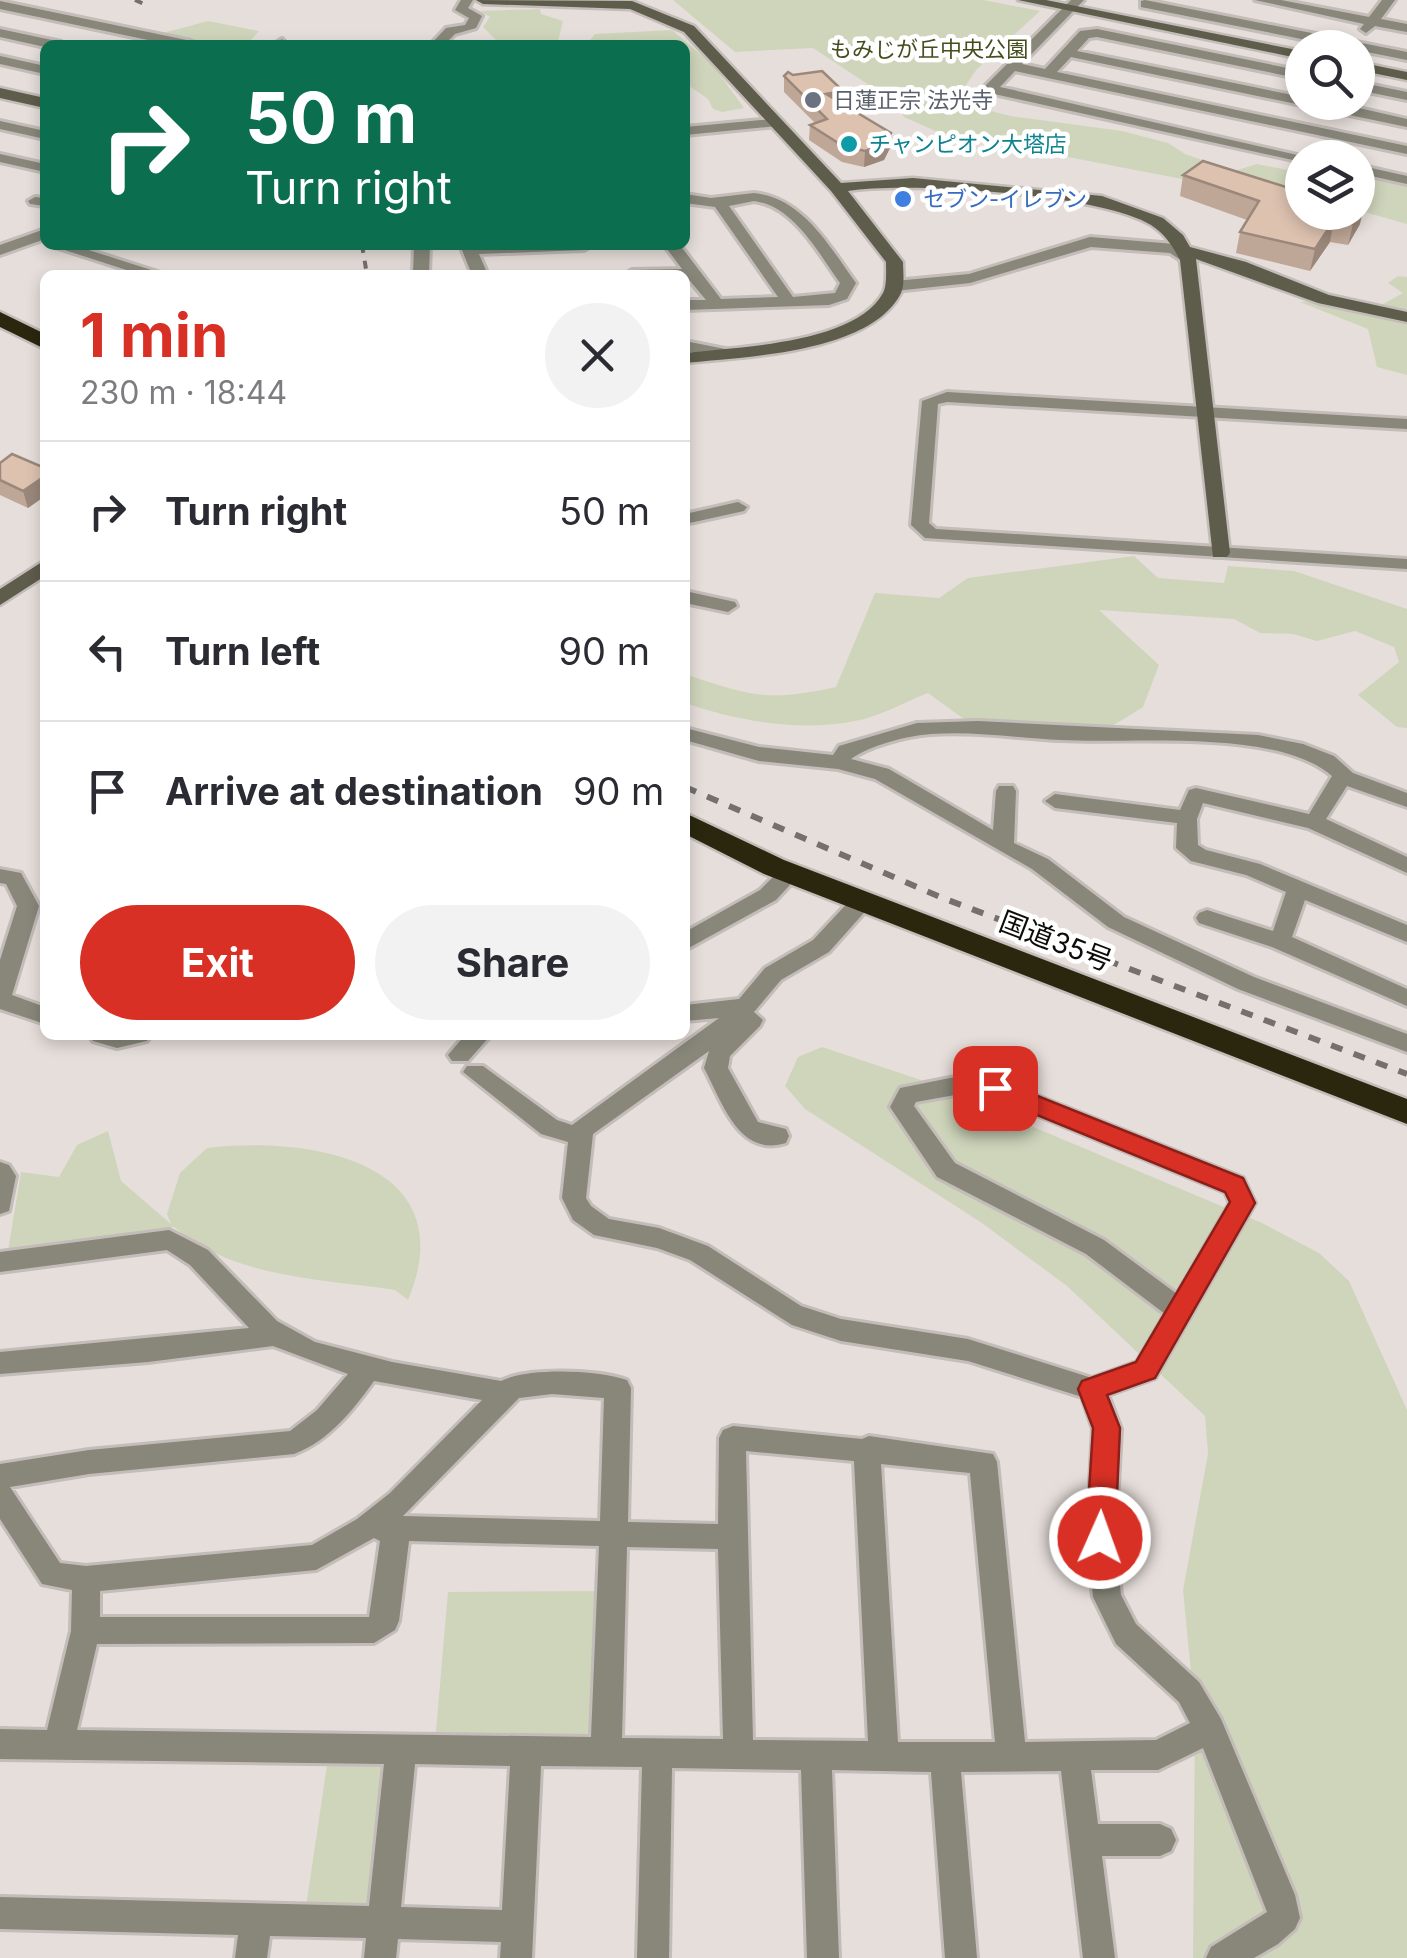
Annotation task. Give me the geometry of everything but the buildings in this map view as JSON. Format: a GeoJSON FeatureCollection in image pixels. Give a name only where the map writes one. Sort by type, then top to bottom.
{"type":"FeatureCollection","features":[{"type":"Feature","properties":{"kind":"highway"},"geometry":{"type":"LineString","coordinates":[[0,318],[40,339]]}},
{"type":"Feature","properties":{"kind":"highway","name":"国道35号"},"geometry":{"type":"LineString","coordinates":[[690,824],[790,873],[1407,1112]]}},
{"type":"Feature","properties":{"kind":"street"},"geometry":{"type":"LineString","coordinates":[[443,40],[451,31],[470,28],[476,16],[462,10],[467,0]]}},
{"type":"Feature","properties":{"kind":"street"},"geometry":{"type":"LineString","coordinates":[[483,0],[636,3],[689,29],[836,188],[895,262],[895,286],[868,320],[843,332],[815,340],[690,357]]}},
{"type":"Feature","properties":{"kind":"street"},"geometry":{"type":"LineString","coordinates":[[1025,0],[1073,4],[1285,52]]}},
{"type":"Feature","properties":{"kind":"street"},"geometry":{"type":"LineString","coordinates":[[1126,0],[1285,32]]}},
{"type":"Feature","properties":{"kind":"street"},"geometry":{"type":"LineString","coordinates":[[1261,0],[1407,28]]}},
{"type":"Feature","properties":{"kind":"street"},"geometry":{"type":"LineString","coordinates":[[1365,30],[1389,0]]}},
{"type":"Feature","properties":{"kind":"street"},"geometry":{"type":"LineString","coordinates":[[1398,0],[1407,2]]}},
{"type":"Feature","properties":{"kind":"street"},"geometry":{"type":"LineString","coordinates":[[0,4],[167,40]]}},
{"type":"Feature","properties":{"kind":"street"},"geometry":{"type":"LineString","coordinates":[[1073,4],[990,90],[1285,154]]}},
{"type":"Feature","properties":{"kind":"street"},"geometry":{"type":"LineString","coordinates":[[66,40],[92,24]]}},
{"type":"Feature","properties":{"kind":"street"},"geometry":{"type":"LineString","coordinates":[[1048,74],[1086,34],[1097,33],[1285,70]]}},
{"type":"Feature","properties":{"kind":"street"},"geometry":{"type":"LineString","coordinates":[[0,46],[7,35],[40,41]]}},
{"type":"Feature","properties":{"kind":"street"},"geometry":{"type":"LineString","coordinates":[[1207,137],[1277,50]]}},
{"type":"Feature","properties":{"kind":"street"},"geometry":{"type":"LineString","coordinates":[[1375,50],[1407,56]]}},
{"type":"Feature","properties":{"kind":"street"},"geometry":{"type":"LineString","coordinates":[[1068,52],[1285,97]]}},
{"type":"Feature","properties":{"kind":"street"},"geometry":{"type":"LineString","coordinates":[[0,72],[7,62],[40,69]]}},
{"type":"Feature","properties":{"kind":"street"},"geometry":{"type":"LineString","coordinates":[[1010,66],[1407,150]]}},
{"type":"Feature","properties":{"kind":"street"},"geometry":{"type":"LineString","coordinates":[[1375,69],[1407,76]]}},
{"type":"Feature","properties":{"kind":"street"},"geometry":{"type":"LineString","coordinates":[[1375,89],[1407,96]]}},
{"type":"Feature","properties":{"kind":"street"},"geometry":{"type":"LineString","coordinates":[[0,93],[40,102]]}},
{"type":"Feature","properties":{"kind":"street"},"geometry":{"type":"LineString","coordinates":[[1375,116],[1407,123]]}},
{"type":"Feature","properties":{"kind":"street"},"geometry":{"type":"LineString","coordinates":[[690,131],[772,123]]}},
{"type":"Feature","properties":{"kind":"street"},"geometry":{"type":"LineString","coordinates":[[0,125],[40,134]]}},
{"type":"Feature","properties":{"kind":"street"},"geometry":{"type":"LineString","coordinates":[[0,158],[40,167]]}},
{"type":"Feature","properties":{"kind":"street"},"geometry":{"type":"LineString","coordinates":[[1375,173],[1407,180]]}},
{"type":"Feature","properties":{"kind":"street"},"geometry":{"type":"LineString","coordinates":[[836,188],[896,180],[1090,199],[1148,217],[1187,256],[1220,553]]}},
{"type":"Feature","properties":{"kind":"street"},"geometry":{"type":"LineString","coordinates":[[690,199],[720,204],[759,197],[786,207],[848,283],[842,296],[690,306]]}},
{"type":"Feature","properties":{"kind":"street"},"geometry":{"type":"LineString","coordinates":[[720,204],[790,302]]}},
{"type":"Feature","properties":{"kind":"street"},"geometry":{"type":"LineString","coordinates":[[0,252],[40,236]]}},
{"type":"Feature","properties":{"kind":"street"},"geometry":{"type":"LineString","coordinates":[[895,286],[970,278],[1090,242],[1174,249],[1187,256],[1240,266],[1324,299],[1407,318]]}},
{"type":"Feature","properties":{"kind":"street"},"geometry":{"type":"LineString","coordinates":[[0,252],[40,245]]}},
{"type":"Feature","properties":{"kind":"street"},"geometry":{"type":"LineString","coordinates":[[74,250],[142,270]]}},
{"type":"Feature","properties":{"kind":"street"},"geometry":{"type":"LineString","coordinates":[[676,250],[716,304]]}},
{"type":"Feature","properties":{"kind":"street"},"geometry":{"type":"LineString","coordinates":[[690,347],[724,353]]}},
{"type":"Feature","properties":{"kind":"street"},"geometry":{"type":"LineString","coordinates":[[1407,424],[947,397],[930,401],[920,525],[931,534],[1407,564]]}},
{"type":"Feature","properties":{"kind":"street"},"geometry":{"type":"LineString","coordinates":[[690,518],[738,506]]}},
{"type":"Feature","properties":{"kind":"street"},"geometry":{"type":"LineString","coordinates":[[0,599],[40,570]]}},
{"type":"Feature","properties":{"kind":"street"},"geometry":{"type":"LineString","coordinates":[[690,598],[728,606]]}},
{"type":"Feature","properties":{"kind":"street"},"geometry":{"type":"LineString","coordinates":[[838,762],[846,751],[929,728],[1113,736],[1198,734],[1317,756],[1337,764],[1346,778],[1407,800]]}},
{"type":"Feature","properties":{"kind":"street"},"geometry":{"type":"LineString","coordinates":[[690,735],[759,754],[838,762],[882,774],[1040,864],[1116,922],[1246,983],[1407,1043]]}},
{"type":"Feature","properties":{"kind":"street"},"geometry":{"type":"LineString","coordinates":[[1314,822],[1339,781],[1346,778]]}},
{"type":"Feature","properties":{"kind":"street"},"geometry":{"type":"LineString","coordinates":[[1004,846],[1006,791]]}},
{"type":"Feature","properties":{"kind":"street"},"geometry":{"type":"LineString","coordinates":[[1407,866],[1314,822],[1196,795],[1187,819],[1187,848],[1199,856],[1252,869],[1407,934]]}},
{"type":"Feature","properties":{"kind":"street"},"geometry":{"type":"LineString","coordinates":[[1055,800],[1153,811],[1187,819]]}},
{"type":"Feature","properties":{"kind":"street"},"geometry":{"type":"LineString","coordinates":[[690,939],[768,896],[790,873]]}},
{"type":"Feature","properties":{"kind":"street"},"geometry":{"type":"LineString","coordinates":[[0,876],[13,878],[28,906],[0,996],[4,1002],[40,1014]]}},
{"type":"Feature","properties":{"kind":"street"},"geometry":{"type":"LineString","coordinates":[[1280,941],[1298,889]]}},
{"type":"Feature","properties":{"kind":"street"},"geometry":{"type":"LineString","coordinates":[[862,901],[821,946],[774,974],[746,1007],[664,1073],[581,1130],[574,1198],[582,1213],[603,1228],[659,1238],[699,1253],[792,1314],[841,1330],[968,1350],[1092,1389],[1146,1370],[1181,1312],[1243,1203],[1234,1185],[995,1088],[955,1086],[908,1094],[902,1106],[946,1170],[1046,1225],[1096,1246],[1181,1312]]}},
{"type":"Feature","properties":{"kind":"street"},"geometry":{"type":"LineString","coordinates":[[1206,918],[1280,941],[1407,998]]}},
{"type":"Feature","properties":{"kind":"street"},"geometry":{"type":"LineString","coordinates":[[777,1136],[761,1136],[750,1129],[716,1068],[719,1054],[790,980],[784,968]]}},
{"type":"Feature","properties":{"kind":"street"},"geometry":{"type":"LineString","coordinates":[[690,1013],[746,1007]]}},
{"type":"Feature","properties":{"kind":"street"},"geometry":{"type":"LineString","coordinates":[[477,1040],[468,1063],[549,1126],[580,1137]]}},
{"type":"Feature","properties":{"kind":"street"},"geometry":{"type":"LineString","coordinates":[[0,1172],[4,1176],[0,1204]]}},
{"type":"Feature","properties":{"kind":"street"},"geometry":{"type":"LineString","coordinates":[[0,1262],[169,1240],[187,1245],[242,1308],[276,1334],[369,1366],[506,1393]]}},
{"type":"Feature","properties":{"kind":"street"},"geometry":{"type":"LineString","coordinates":[[0,1363],[276,1334]]}},
{"type":"Feature","properties":{"kind":"street"},"geometry":{"type":"LineString","coordinates":[[0,1476],[89,1462],[294,1442],[312,1432],[369,1366]]}},
{"type":"Feature","properties":{"kind":"street"},"geometry":{"type":"LineString","coordinates":[[86,1632],[374,1630],[385,1621],[382,1528],[400,1502],[512,1387],[552,1383],[618,1388],[606,1753]]}},
{"type":"Feature","properties":{"kind":"street"},"geometry":{"type":"LineString","coordinates":[[1092,1389],[1107,1428],[1100,1538],[1107,1597],[1126,1634],[1189,1692],[1210,1728],[1279,1894],[1284,1918],[1267,1933],[1222,1958]]}},
{"type":"Feature","properties":{"kind":"street"},"geometry":{"type":"LineString","coordinates":[[738,1753],[733,1438],[983,1462],[1011,1756]]}},
{"type":"Feature","properties":{"kind":"street"},"geometry":{"type":"LineString","coordinates":[[868,1448],[866,1473],[884,1756]]}},
{"type":"Feature","properties":{"kind":"street"},"geometry":{"type":"LineString","coordinates":[[0,1495],[52,1575],[86,1579],[316,1557],[382,1528],[732,1537]]}},
{"type":"Feature","properties":{"kind":"street"},"geometry":{"type":"LineString","coordinates":[[58,1745],[86,1632],[86,1579]]}},
{"type":"Feature","properties":{"kind":"street"},"geometry":{"type":"LineString","coordinates":[[0,1744],[945,1757],[1158,1756],[1210,1728]]}},
{"type":"Feature","properties":{"kind":"street"},"geometry":{"type":"LineString","coordinates":[[380,1958],[400,1751]]}},
{"type":"Feature","properties":{"kind":"street"},"geometry":{"type":"LineString","coordinates":[[0,1912],[383,1921],[517,1942],[526,1752]]}},
{"type":"Feature","properties":{"kind":"street"},"geometry":{"type":"LineString","coordinates":[[654,1958],[657,1754]]}},
{"type":"Feature","properties":{"kind":"street"},"geometry":{"type":"LineString","coordinates":[[816,1755],[822,1958]]}},
{"type":"Feature","properties":{"kind":"street"},"geometry":{"type":"LineString","coordinates":[[1074,1756],[1099,1958]]}},
{"type":"Feature","properties":{"kind":"street"},"geometry":{"type":"LineString","coordinates":[[945,1757],[961,1958]]}},
{"type":"Feature","properties":{"kind":"street"},"geometry":{"type":"LineString","coordinates":[[1084,1840],[1160,1840]]}},
{"type":"Feature","properties":{"kind":"street"},"geometry":{"type":"LineString","coordinates":[[251,1958],[257,1918]]}},
{"type":"Feature","properties":{"kind":"green space","name":"もみじが丘中央公園"},"geometry":{"type":"Polygon","coordinates":[[[673,0],[983,0],[1040,11],[977,69],[963,89],[980,94],[971,106],[1011,116],[1122,131],[1168,143],[1185,154],[1234,171],[1257,164],[1285,170],[1285,199],[938,132],[904,117],[900,108],[883,101],[878,91],[813,48],[735,52],[673,0]]]}},
{"type":"Feature","properties":{"kind":"green space"},"geometry":{"type":"Polygon","coordinates":[[[540,9],[541,14],[563,21],[558,40],[496,40],[483,27],[490,17],[480,11],[540,9]]]}},
{"type":"Feature","properties":{"kind":"green space"},"geometry":{"type":"Polygon","coordinates":[[[208,21],[259,31],[251,40],[179,40],[156,35],[208,21]]]}},
{"type":"Feature","properties":{"kind":"green space"},"geometry":{"type":"Polygon","coordinates":[[[672,30],[684,40],[590,40],[595,34],[672,30]]]}},
{"type":"Feature","properties":{"kind":"green space"},"geometry":{"type":"Polygon","coordinates":[[[690,45],[712,64],[744,108],[722,112],[713,109],[708,99],[690,86],[690,45]]]}},
{"type":"Feature","properties":{"kind":"green space"},"geometry":{"type":"Polygon","coordinates":[[[1375,173],[1401,178],[1407,184],[1407,224],[1375,215],[1375,173]]]}},
{"type":"Feature","properties":{"kind":"green space"},"geometry":{"type":"Polygon","coordinates":[[[1398,276],[1407,277],[1407,308],[1400,316],[1407,321],[1407,375],[1377,367],[1368,329],[1300,302],[1319,301],[1369,312],[1403,293],[1388,283],[1398,276]]]}},
{"type":"Feature","properties":{"kind":"green space"},"geometry":{"type":"Polygon","coordinates":[[[1134,556],[1158,578],[1224,583],[1228,566],[1294,571],[1407,609],[1407,728],[1397,727],[1358,695],[1399,662],[1394,647],[1355,631],[1317,641],[1293,634],[1260,633],[1234,619],[1099,610],[1159,665],[1143,707],[1109,728],[971,724],[928,693],[883,713],[834,724],[747,720],[690,704],[690,676],[759,694],[836,687],[875,593],[939,598],[968,578],[1134,556]]]}},
{"type":"Feature","properties":{"kind":"green space"},"geometry":{"type":"Polygon","coordinates":[[[822,1047],[921,1080],[1262,1223],[1319,1253],[1349,1281],[1407,1410],[1407,1958],[1193,1958],[1195,1714],[1183,1590],[1208,1454],[1205,1416],[1067,1286],[982,1223],[805,1109],[785,1086],[798,1057],[822,1047]]]}},
{"type":"Feature","properties":{"kind":"green space"},"geometry":{"type":"Polygon","coordinates":[[[108,1131],[121,1181],[171,1224],[167,1214],[180,1173],[207,1148],[289,1147],[330,1154],[367,1167],[396,1187],[415,1216],[420,1253],[408,1300],[395,1290],[251,1267],[198,1244],[174,1227],[8,1251],[21,1172],[59,1177],[77,1145],[108,1131]]]}},
{"type":"Feature","properties":{"kind":"green space"},"geometry":{"type":"Polygon","coordinates":[[[603,1591],[595,1744],[435,1742],[448,1592],[603,1591]]]}},
{"type":"Feature","properties":{"kind":"green space"},"geometry":{"type":"Polygon","coordinates":[[[327,1765],[384,1765],[379,1894],[364,1906],[306,1907],[327,1765]]]}},
{"type":"Feature","properties":{"kind":"railway"},"geometry":{"type":"LineString","coordinates":[[135,0],[144,4]]}},
{"type":"Feature","properties":{"kind":"railway"},"geometry":{"type":"LineString","coordinates":[[363,250],[366,270]]}},
{"type":"Feature","properties":{"kind":"railway"},"geometry":{"type":"LineString","coordinates":[[690,789],[940,897],[1407,1074]]}},
{"type":"Feature","properties":{"kind":"place","name":"日蓮正宗 法光寺"},"geometry":{"type":"Point","coordinates":[813,100]}},
{"type":"Feature","properties":{"kind":"place","name":"チャンピオン大塔店"},"geometry":{"type":"Point","coordinates":[849,144]}},
{"type":"Feature","properties":{"kind":"place","name":"セブン-イレブン"},"geometry":{"type":"Point","coordinates":[903,199]}},
{"type":"Feature","properties":{"kind":"route"},"geometry":{"type":"LineString","coordinates":[[995,1088],[1234,1185],[1243,1203],[1146,1370],[1092,1389],[1107,1428],[1100,1538]]}}]}
